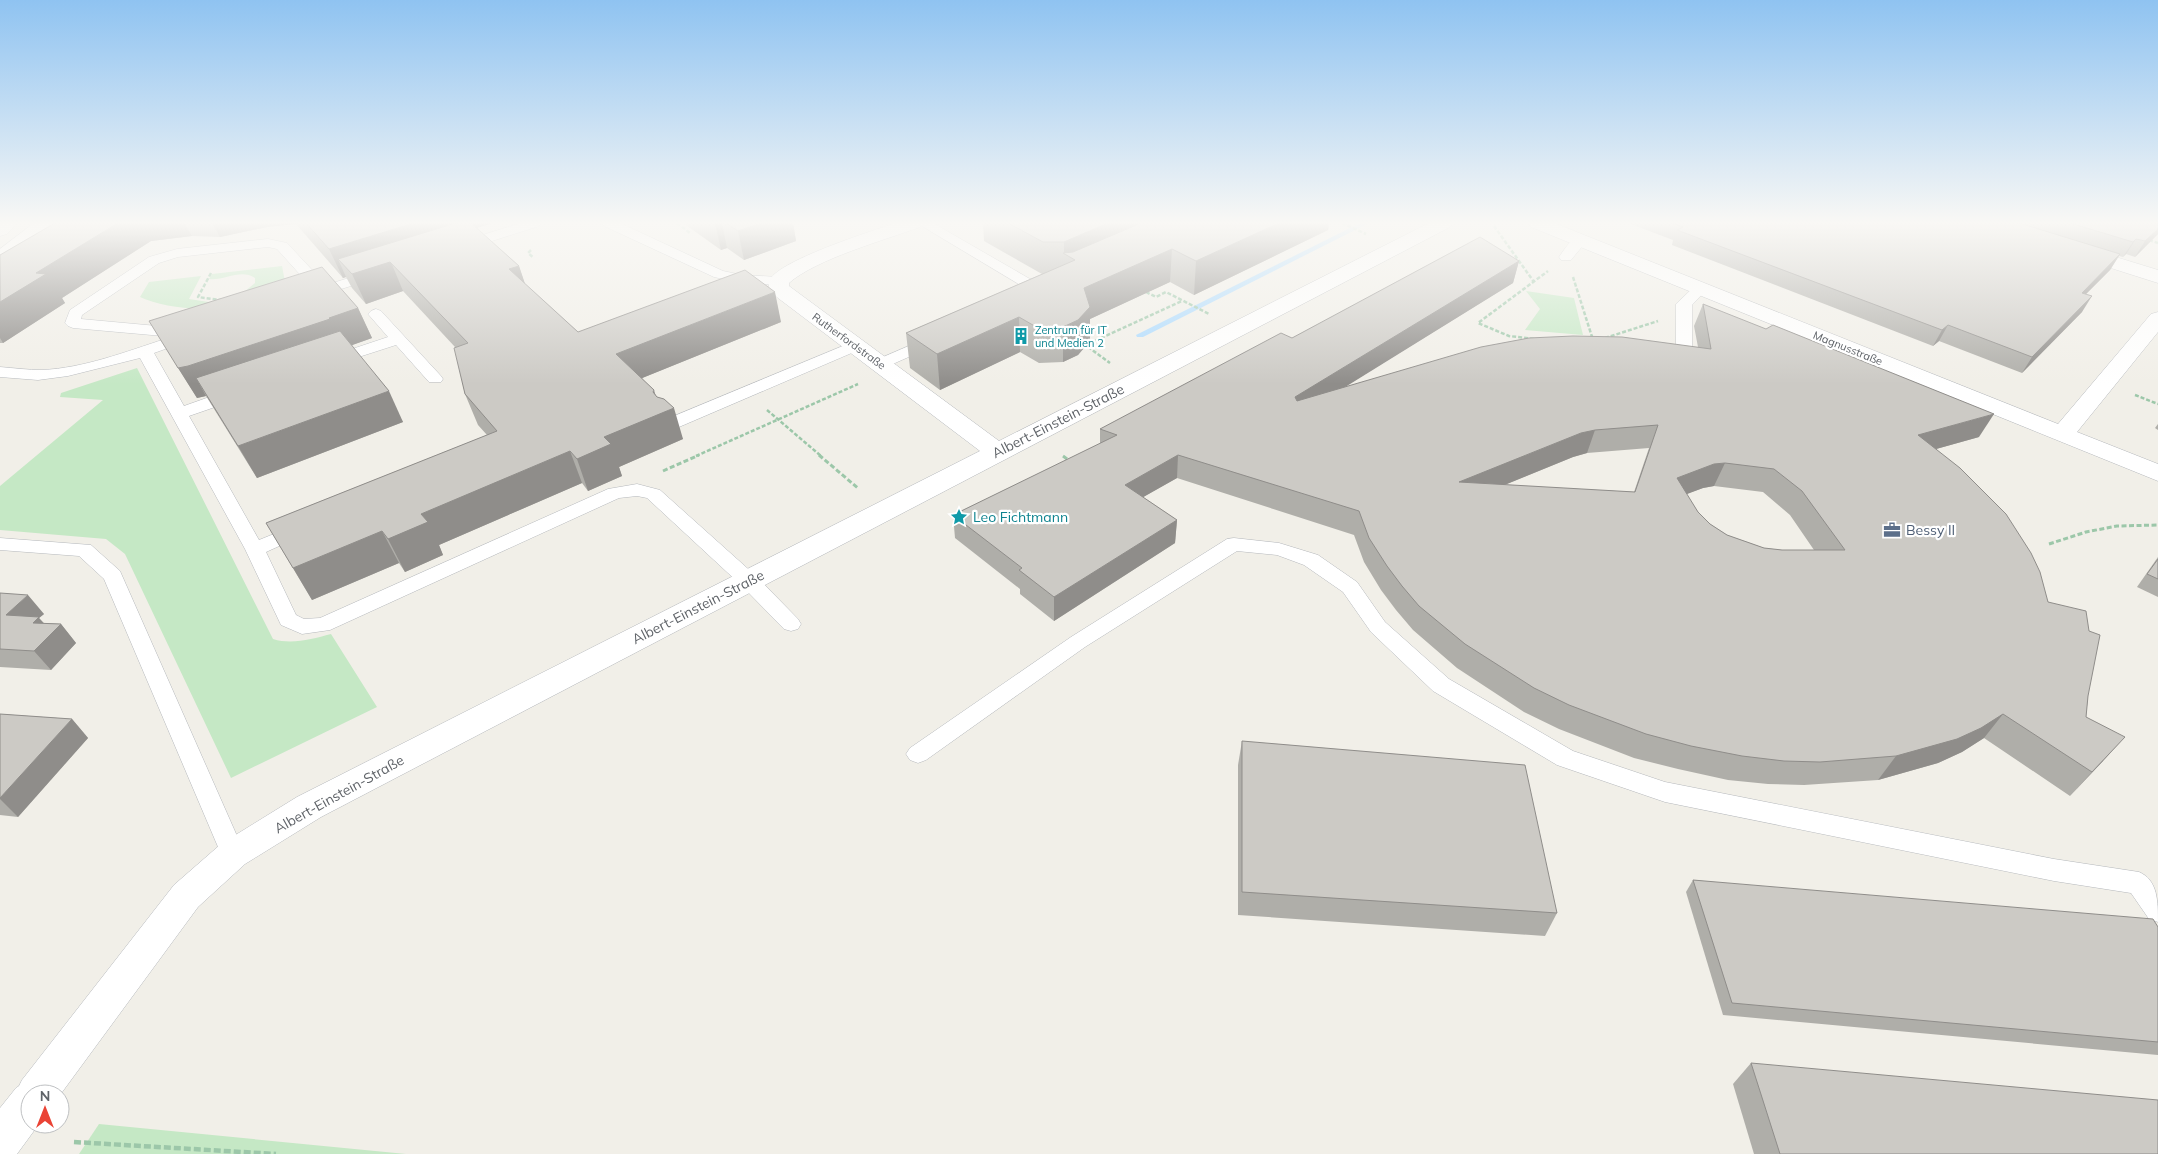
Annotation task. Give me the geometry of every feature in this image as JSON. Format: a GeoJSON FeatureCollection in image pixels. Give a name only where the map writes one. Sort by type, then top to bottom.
{"type":"FeatureCollection","features":[{"type":"Feature","properties":{"kind":"street"},"geometry":{"type":"LineString","coordinates":[[779,281],[783,277]]}},
{"type":"Feature","properties":{"kind":"street","name":"Albert-Einstein-Straße"},"geometry":{"type":"LineString","coordinates":[[44,1084],[186,896],[233,854],[309,807],[1338,277]]}},
{"type":"Feature","properties":{"kind":"street","name":"Magnusstraße"},"geometry":{"type":"LineString","coordinates":[[1672,277],[2158,472]]}},
{"type":"Feature","properties":{"kind":"street","name":"Rutherfordstraße"},"geometry":{"type":"LineString","coordinates":[[779,281],[779,287],[785,294],[998,452]]}},
{"type":"Feature","properties":{"kind":"street"},"geometry":{"type":"LineString","coordinates":[[2062,434],[2158,318]]}},
{"type":"Feature","properties":{"kind":"street"},"geometry":{"type":"LineString","coordinates":[[0,1142],[20,1115]]}},
{"type":"Feature","properties":{"kind":"lane"},"geometry":{"type":"LineString","coordinates":[[128,277],[75,312],[73,323],[168,332],[174,340]]}},
{"type":"Feature","properties":{"kind":"lane"},"geometry":{"type":"LineString","coordinates":[[310,277],[323,291]]}},
{"type":"Feature","properties":{"kind":"lane"},"geometry":{"type":"LineString","coordinates":[[296,300],[366,277]]}},
{"type":"Feature","properties":{"kind":"lane"},"geometry":{"type":"LineString","coordinates":[[729,277],[742,280],[779,281]]}},
{"type":"Feature","properties":{"kind":"lane"},"geometry":{"type":"LineString","coordinates":[[1016,277],[1027,283],[1031,290],[1024,300]]}},
{"type":"Feature","properties":{"kind":"lane"},"geometry":{"type":"LineString","coordinates":[[1027,283],[1067,281]]}},
{"type":"Feature","properties":{"kind":"lane"},"geometry":{"type":"LineString","coordinates":[[1684,347],[1684,304],[1700,288]]}},
{"type":"Feature","properties":{"kind":"lane"},"geometry":{"type":"LineString","coordinates":[[376,314],[435,379]]}},
{"type":"Feature","properties":{"kind":"lane"},"geometry":{"type":"LineString","coordinates":[[0,372],[48,375],[94,367],[144,352],[207,329]]}},
{"type":"Feature","properties":{"kind":"lane"},"geometry":{"type":"LineString","coordinates":[[880,364],[942,337]]}},
{"type":"Feature","properties":{"kind":"lane"},"geometry":{"type":"LineString","coordinates":[[316,367],[398,339]]}},
{"type":"Feature","properties":{"kind":"lane"},"geometry":{"type":"LineString","coordinates":[[673,423],[855,346]]}},
{"type":"Feature","properties":{"kind":"lane"},"geometry":{"type":"LineString","coordinates":[[144,352],[254,549],[288,620],[302,627],[323,625],[615,493],[637,490],[653,494],[749,581],[791,624]]}},
{"type":"Feature","properties":{"kind":"lane"},"geometry":{"type":"LineString","coordinates":[[178,414],[251,389]]}},
{"type":"Feature","properties":{"kind":"lane"},"geometry":{"type":"LineString","coordinates":[[254,549],[318,522]]}},
{"type":"Feature","properties":{"kind":"lane"},"geometry":{"type":"LineString","coordinates":[[0,544],[84,550],[114,576],[233,854]]}},
{"type":"Feature","properties":{"kind":"lane"},"geometry":{"type":"LineString","coordinates":[[918,754],[1078,642],[1234,544],[1279,549],[1311,560],[1350,588],[1378,627],[1441,685],[1565,758],[1664,792],[2054,870],[2139,883],[2158,912]]}},
{"type":"Feature","properties":{"kind":"path"},"geometry":{"type":"LineString","coordinates":[[209,277],[198,297],[225,301]]}},
{"type":"Feature","properties":{"kind":"path"},"geometry":{"type":"LineString","coordinates":[[1530,277],[1534,282]]}},
{"type":"Feature","properties":{"kind":"path"},"geometry":{"type":"LineString","coordinates":[[1537,339],[1509,336],[1478,323],[1541,277]]}},
{"type":"Feature","properties":{"kind":"path"},"geometry":{"type":"LineString","coordinates":[[1572,277],[1594,343],[1608,336],[1685,314]]}},
{"type":"Feature","properties":{"kind":"path"},"geometry":{"type":"LineString","coordinates":[[1140,288],[1156,297],[1166,292],[1210,314]]}},
{"type":"Feature","properties":{"kind":"path"},"geometry":{"type":"LineString","coordinates":[[1090,343],[1183,300]]}},
{"type":"Feature","properties":{"kind":"path"},"geometry":{"type":"LineString","coordinates":[[1088,347],[1111,364]]}},
{"type":"Feature","properties":{"kind":"path"},"geometry":{"type":"LineString","coordinates":[[615,493],[866,380]]}},
{"type":"Feature","properties":{"kind":"path"},"geometry":{"type":"LineString","coordinates":[[2135,395],[2158,404]]}},
{"type":"Feature","properties":{"kind":"path"},"geometry":{"type":"LineString","coordinates":[[777,419],[859,489]]}},
{"type":"Feature","properties":{"kind":"path"},"geometry":{"type":"LineString","coordinates":[[1063,456],[1071,462]]}},
{"type":"Feature","properties":{"kind":"path"},"geometry":{"type":"LineString","coordinates":[[2049,544],[2086,532],[2116,526],[2158,525]]}},
{"type":"Feature","properties":{"kind":"path"},"geometry":{"type":"LineString","coordinates":[[74,1142],[276,1154]]}},
{"type":"Feature","properties":{"kind":"green space"},"geometry":{"type":"Polygon","coordinates":[[[201,277],[189,299],[228,305],[195,309],[149,301],[140,297],[149,282],[201,277]]]}},
{"type":"Feature","properties":{"kind":"green space"},"geometry":{"type":"Polygon","coordinates":[[[210,277],[225,277],[215,279],[209,279],[210,277]]]}},
{"type":"Feature","properties":{"kind":"green space"},"geometry":{"type":"Polygon","coordinates":[[[253,277],[284,277],[286,287],[244,292],[255,283],[253,277]]]}},
{"type":"Feature","properties":{"kind":"green space"},"geometry":{"type":"Polygon","coordinates":[[[1526,291],[1574,298],[1583,335],[1525,330],[1540,309],[1526,291]]]}},
{"type":"Feature","properties":{"kind":"green space"},"geometry":{"type":"Polygon","coordinates":[[[137,368],[273,639],[295,641],[331,634],[377,707],[231,778],[125,554],[106,539],[0,530],[0,486],[103,400],[60,397],[61,393],[137,368]]]}},
{"type":"Feature","properties":{"kind":"green space"},"geometry":{"type":"Polygon","coordinates":[[[99,1124],[406,1154],[79,1154],[99,1124]]]}},
{"type":"Feature","properties":{"kind":"building"},"geometry":{"type":"Polygon","coordinates":[[[0,277],[41,277],[0,302],[0,277]]]}},
{"type":"Feature","properties":{"kind":"building"},"geometry":{"type":"Polygon","coordinates":[[[290,277],[331,277],[358,308],[330,319],[178,368],[149,321],[290,277]]]}},
{"type":"Feature","properties":{"kind":"building"},"geometry":{"type":"Polygon","coordinates":[[[404,277],[518,277],[578,332],[727,277],[754,277],[775,292],[616,354],[654,390],[653,392],[657,397],[664,399],[674,408],[604,437],[611,444],[577,459],[570,451],[421,514],[428,522],[388,539],[382,531],[293,568],[266,523],[497,431],[465,394],[454,348],[468,343],[404,277]]]}},
{"type":"Feature","properties":{"kind":"building"},"geometry":{"type":"Polygon","coordinates":[[[1036,277],[1109,277],[1084,288],[1090,307],[1078,320],[1063,327],[1038,328],[1019,317],[937,354],[906,333],[1036,277]]]}},
{"type":"Feature","properties":{"kind":"building"},"geometry":{"type":"Polygon","coordinates":[[[1406,277],[1493,277],[1295,397],[1297,401],[1481,347],[1529,338],[1573,336],[1622,337],[1711,349],[1703,304],[1766,329],[1773,325],[1994,414],[1918,435],[1960,468],[2006,514],[2031,553],[2040,572],[2048,602],[2086,611],[2089,631],[2100,635],[2088,696],[2086,717],[2125,737],[2092,772],[2003,714],[1981,728],[1957,739],[1896,756],[1820,762],[1784,761],[1742,756],[1691,746],[1646,734],[1569,705],[1534,688],[1465,644],[1419,606],[1402,586],[1369,538],[1359,511],[1178,455],[1125,485],[1177,520],[1054,597],[1019,570],[1022,568],[953,515],[1117,435],[1100,429],[1281,333],[1292,338],[1406,277]],[[1658,425],[1595,430],[1581,433],[1459,482],[1635,492],[1658,425]],[[1725,463],[1714,464],[1677,478],[1698,512],[1710,524],[1727,535],[1764,548],[1782,550],[1845,550],[1802,491],[1774,469],[1725,463]]]}},
{"type":"Feature","properties":{"kind":"building"},"geometry":{"type":"Polygon","coordinates":[[[1801,277],[2098,277],[2082,293],[2092,296],[2032,357],[1948,325],[1942,330],[1801,277]]]}},
{"type":"Feature","properties":{"kind":"building"},"geometry":{"type":"Polygon","coordinates":[[[340,331],[389,391],[238,446],[196,378],[340,331]]]}},
{"type":"Feature","properties":{"kind":"building"},"geometry":{"type":"Polygon","coordinates":[[[2158,559],[2158,579],[2147,574],[2158,559]]]}},
{"type":"Feature","properties":{"kind":"building"},"geometry":{"type":"Polygon","coordinates":[[[0,593],[28,595],[6,615],[39,617],[33,623],[61,624],[34,651],[0,649],[0,593]]]}},
{"type":"Feature","properties":{"kind":"building"},"geometry":{"type":"Polygon","coordinates":[[[0,714],[72,719],[0,798],[0,714]]]}},
{"type":"Feature","properties":{"kind":"building"},"geometry":{"type":"Polygon","coordinates":[[[1242,741],[1525,765],[1557,913],[1242,892],[1242,741]]]}},
{"type":"Feature","properties":{"kind":"building"},"geometry":{"type":"Polygon","coordinates":[[[1693,880],[2153,919],[2158,927],[2158,1042],[1732,1003],[1693,880]]]}},
{"type":"Feature","properties":{"kind":"building"},"geometry":{"type":"Polygon","coordinates":[[[1751,1063],[2158,1100],[2158,1154],[1780,1154],[1751,1063]]]}},
{"type":"Feature","properties":{"kind":"waterway"},"geometry":{"type":"LineString","coordinates":[[1140,335],[1257,277]]}},
{"type":"Feature","properties":{"kind":"place","name":"Zentrum für IT und Medien 2"},"geometry":{"type":"Point","coordinates":[1021,336]}},
{"type":"Feature","properties":{"kind":"place","name":"Leo Fichtmann"},"geometry":{"type":"Point","coordinates":[959,517]}},
{"type":"Feature","properties":{"kind":"place","name":"Bessy II"},"geometry":{"type":"Point","coordinates":[1892,530]}}]}
